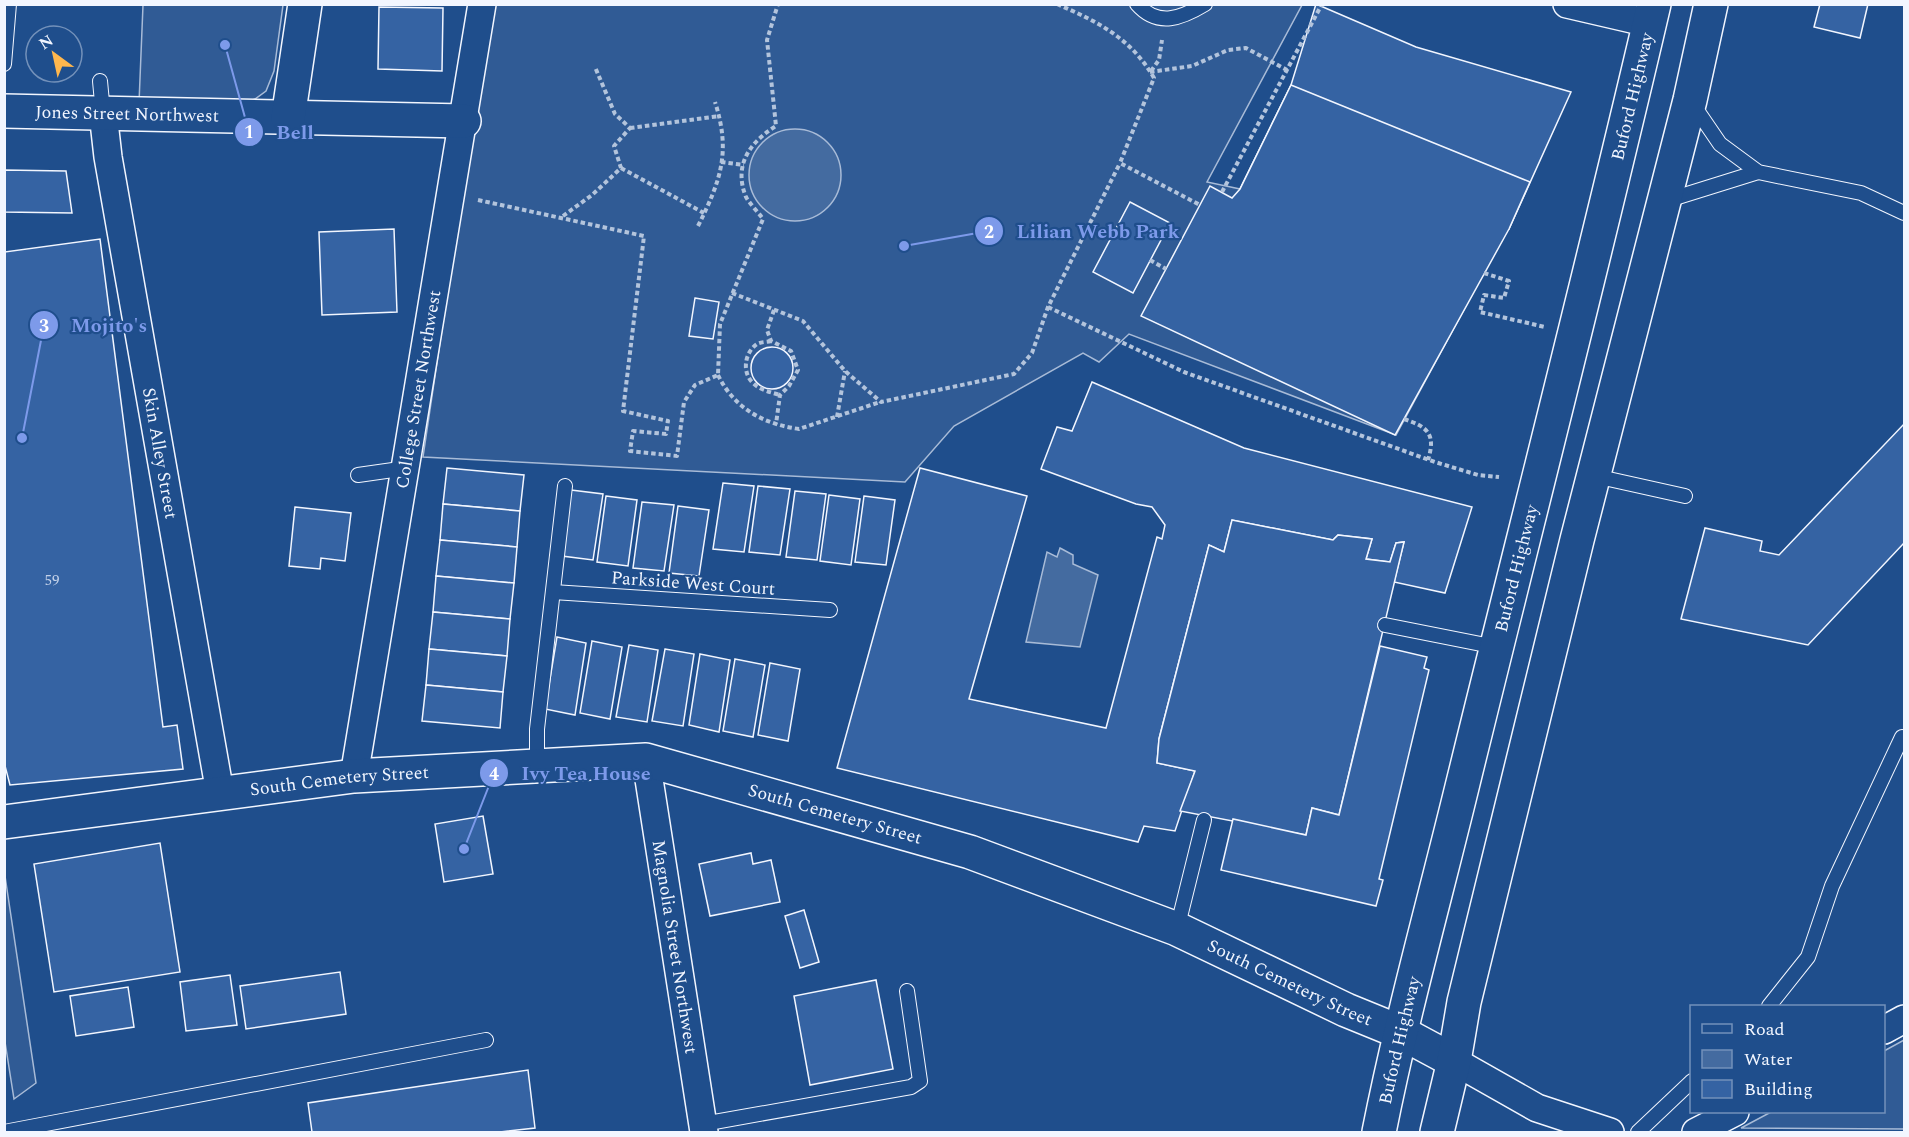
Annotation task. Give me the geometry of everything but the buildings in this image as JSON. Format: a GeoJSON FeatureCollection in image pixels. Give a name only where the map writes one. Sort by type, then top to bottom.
{"type":"FeatureCollection","features":[{"type":"Feature","properties":{"kind":"main road"},"geometry":{"type":"LineString","coordinates":[[288,118],[305,4]]}},
{"type":"Feature","properties":{"kind":"main road"},"geometry":{"type":"LineString","coordinates":[[1437,1132],[1454,1061],[1464,1002],[1690,100],[1711,4]]}},
{"type":"Feature","properties":{"kind":"main road","name":"Buford Highway"},"geometry":{"type":"LineString","coordinates":[[1379,1132],[1400,1032],[1574,345],[1652,14]]}},
{"type":"Feature","properties":{"kind":"main road","name":"Jones Street Northwest"},"geometry":{"type":"LineString","coordinates":[[4,111],[464,121]]}},
{"type":"Feature","properties":{"kind":"main road","name":"South Cemetery Street"},"geometry":{"type":"LineString","coordinates":[[4,822],[354,776],[646,760],[970,852],[1177,929],[1346,1010],[1400,1032],[1454,1061]]}},
{"type":"Feature","properties":{"kind":"street","name":"College Street Northwest"},"geometry":{"type":"LineString","coordinates":[[354,776],[407,468],[482,4]]}},
{"type":"Feature","properties":{"kind":"street"},"geometry":{"type":"LineString","coordinates":[[1567,4],[1652,14]]}},
{"type":"Feature","properties":{"kind":"street","name":"Skin Alley Street"},"geometry":{"type":"LineString","coordinates":[[104,113],[108,157],[220,793]]}},
{"type":"Feature","properties":{"kind":"street","name":"Magnolia Street Northwest"},"geometry":{"type":"LineString","coordinates":[[646,760],[703,1128]]}},
{"type":"Feature","properties":{"kind":"street"},"geometry":{"type":"LineString","coordinates":[[1885,1029],[1905,1019]]}},
{"type":"Feature","properties":{"kind":"street","name":"South Cemetery Street"},"geometry":{"type":"LineString","coordinates":[[1454,1061],[1537,1108],[1578,1127],[1610,1132]]}},
{"type":"Feature","properties":{"kind":"street"},"geometry":{"type":"LineString","coordinates":[[1696,1132],[1733,1113]]}},
{"type":"Feature","properties":{"kind":"lane"},"geometry":{"type":"LineString","coordinates":[[4,64],[9,4]]}},
{"type":"Feature","properties":{"kind":"lane"},"geometry":{"type":"LineString","coordinates":[[1137,4],[1145,13],[1168,21],[1187,15],[1205,4]]}},
{"type":"Feature","properties":{"kind":"lane"},"geometry":{"type":"LineString","coordinates":[[100,81],[104,113]]}},
{"type":"Feature","properties":{"kind":"lane"},"geometry":{"type":"LineString","coordinates":[[1690,100],[1720,144],[1758,172],[1861,193],[1905,213]]}},
{"type":"Feature","properties":{"kind":"lane"},"geometry":{"type":"LineString","coordinates":[[1663,202],[1758,172]]}},
{"type":"Feature","properties":{"kind":"lane"},"geometry":{"type":"LineString","coordinates":[[358,475],[407,468]]}},
{"type":"Feature","properties":{"kind":"lane"},"geometry":{"type":"LineString","coordinates":[[1595,476],[1686,496]]}},
{"type":"Feature","properties":{"kind":"lane"},"geometry":{"type":"LineString","coordinates":[[537,766],[537,729],[565,486]]}},
{"type":"Feature","properties":{"kind":"lane","name":"Parkside West Court"},"geometry":{"type":"LineString","coordinates":[[553,592],[830,610]]}},
{"type":"Feature","properties":{"kind":"lane"},"geometry":{"type":"LineString","coordinates":[[1385,625],[1496,646]]}},
{"type":"Feature","properties":{"kind":"lane"},"geometry":{"type":"LineString","coordinates":[[1770,1005],[1808,957],[1832,886],[1902,737]]}},
{"type":"Feature","properties":{"kind":"lane"},"geometry":{"type":"LineString","coordinates":[[1177,929],[1204,820]]}},
{"type":"Feature","properties":{"kind":"lane"},"geometry":{"type":"LineString","coordinates":[[703,1128],[911,1087],[920,1081],[907,991]]}},
{"type":"Feature","properties":{"kind":"lane"},"geometry":{"type":"LineString","coordinates":[[4,1132],[486,1040]]}},
{"type":"Feature","properties":{"kind":"lane"},"geometry":{"type":"LineString","coordinates":[[1638,1132],[1690,1083]]}},
{"type":"Feature","properties":{"kind":"path"},"geometry":{"type":"LineString","coordinates":[[778,4],[767,40],[776,126],[747,149],[744,165],[746,196],[763,219],[720,324],[718,375],[727,394],[748,412],[776,424],[799,429],[881,402],[1014,374],[1032,353],[1048,307],[1120,163],[1154,78],[1140,56],[1122,38],[1100,23],[1057,4]]}},
{"type":"Feature","properties":{"kind":"path"},"geometry":{"type":"LineString","coordinates":[[1222,192],[1322,4]]}},
{"type":"Feature","properties":{"kind":"path"},"geometry":{"type":"LineString","coordinates":[[1150,72],[1159,60],[1162,38]]}},
{"type":"Feature","properties":{"kind":"path"},"geometry":{"type":"LineString","coordinates":[[1150,72],[1192,66],[1228,51],[1246,48],[1287,70]]}},
{"type":"Feature","properties":{"kind":"path"},"geometry":{"type":"LineString","coordinates":[[594,67],[615,114],[630,128]]}},
{"type":"Feature","properties":{"kind":"path"},"geometry":{"type":"LineString","coordinates":[[698,226],[716,190],[721,162],[723,127],[715,102]]}},
{"type":"Feature","properties":{"kind":"path"},"geometry":{"type":"LineString","coordinates":[[704,213],[621,168],[614,146],[630,128],[720,116]]}},
{"type":"Feature","properties":{"kind":"path"},"geometry":{"type":"LineString","coordinates":[[721,162],[744,165]]}},
{"type":"Feature","properties":{"kind":"path"},"geometry":{"type":"LineString","coordinates":[[1120,163],[1200,205]]}},
{"type":"Feature","properties":{"kind":"path"},"geometry":{"type":"LineString","coordinates":[[562,217],[592,195],[621,168]]}},
{"type":"Feature","properties":{"kind":"path"},"geometry":{"type":"LineString","coordinates":[[476,200],[644,236],[623,411],[668,421],[666,434],[633,431],[630,451],[677,456],[684,402],[695,385],[718,375]]}},
{"type":"Feature","properties":{"kind":"path"},"geometry":{"type":"LineString","coordinates":[[1088,228],[1111,238]]}},
{"type":"Feature","properties":{"kind":"path"},"geometry":{"type":"LineString","coordinates":[[1150,260],[1166,269]]}},
{"type":"Feature","properties":{"kind":"path"},"geometry":{"type":"LineString","coordinates":[[1484,273],[1509,281],[1504,298],[1484,295],[1480,312],[1545,327]]}},
{"type":"Feature","properties":{"kind":"path"},"geometry":{"type":"LineString","coordinates":[[732,293],[803,321],[845,371],[881,402]]}},
{"type":"Feature","properties":{"kind":"path"},"geometry":{"type":"LineString","coordinates":[[1048,307],[1184,372],[1428,460],[1478,475],[1499,477]]}},
{"type":"Feature","properties":{"kind":"path"},"geometry":{"type":"LineString","coordinates":[[771,341],[767,330],[774,310]]}},
{"type":"Feature","properties":{"kind":"path"},"geometry":{"type":"LineString","coordinates":[[776,424],[780,395],[796,377],[797,363],[791,351],[771,341],[757,344],[747,356],[746,367],[751,382],[759,389],[780,395]]}},
{"type":"Feature","properties":{"kind":"path"},"geometry":{"type":"LineString","coordinates":[[837,417],[845,371]]}},
{"type":"Feature","properties":{"kind":"path"},"geometry":{"type":"LineString","coordinates":[[1404,419],[1421,425],[1431,436],[1433,445],[1428,460]]}},
{"type":"Feature","properties":{"kind":"shaded area"},"geometry":{"type":"Polygon","coordinates":[[[143,5],[283,5],[274,71],[266,91],[245,103],[139,103],[143,5]]]}},
{"type":"Feature","properties":{"kind":"shaded area"},"geometry":{"type":"Polygon","coordinates":[[[490,5],[1302,5],[1207,182],[1240,189],[1341,234],[1468,302],[1396,435],[1129,334],[1099,362],[1083,353],[954,426],[905,482],[423,457],[490,5]]]}},
{"type":"Feature","properties":{"kind":"shaded area"},"geometry":{"type":"Polygon","coordinates":[[[5,876],[36,1083],[14,1099],[5,1042],[5,876]]]}},
{"type":"Feature","properties":{"kind":"shaded area"},"geometry":{"type":"Polygon","coordinates":[[[1904,1040],[1904,1129],[1741,1128],[1769,1113],[1885,1113],[1885,1050],[1904,1040]]]}},
{"type":"Feature","properties":{"kind":"water"},"geometry":{"type":"Polygon","coordinates":[[[795,129],[813,132],[828,142],[838,157],[841,175],[838,193],[828,208],[813,218],[795,221],[777,218],[762,208],[752,193],[749,175],[752,157],[762,142],[777,132],[795,129]]]}},
{"type":"Feature","properties":{"kind":"water"},"geometry":{"type":"Polygon","coordinates":[[[1060,548],[1073,555],[1073,564],[1098,575],[1080,647],[1026,642],[1047,552],[1057,557],[1060,548]]]}},
{"type":"Feature","properties":{"kind":"place","name":"Bell"},"geometry":{"type":"Point","coordinates":[225,45]}},
{"type":"Feature","properties":{"kind":"place","name":"Lilian Webb Park"},"geometry":{"type":"Point","coordinates":[904,246]}},
{"type":"Feature","properties":{"kind":"place","name":"Mojito's"},"geometry":{"type":"Point","coordinates":[22,438]}},
{"type":"Feature","properties":{"kind":"place","name":"Ivy Tea House"},"geometry":{"type":"Point","coordinates":[464,849]}}]}
